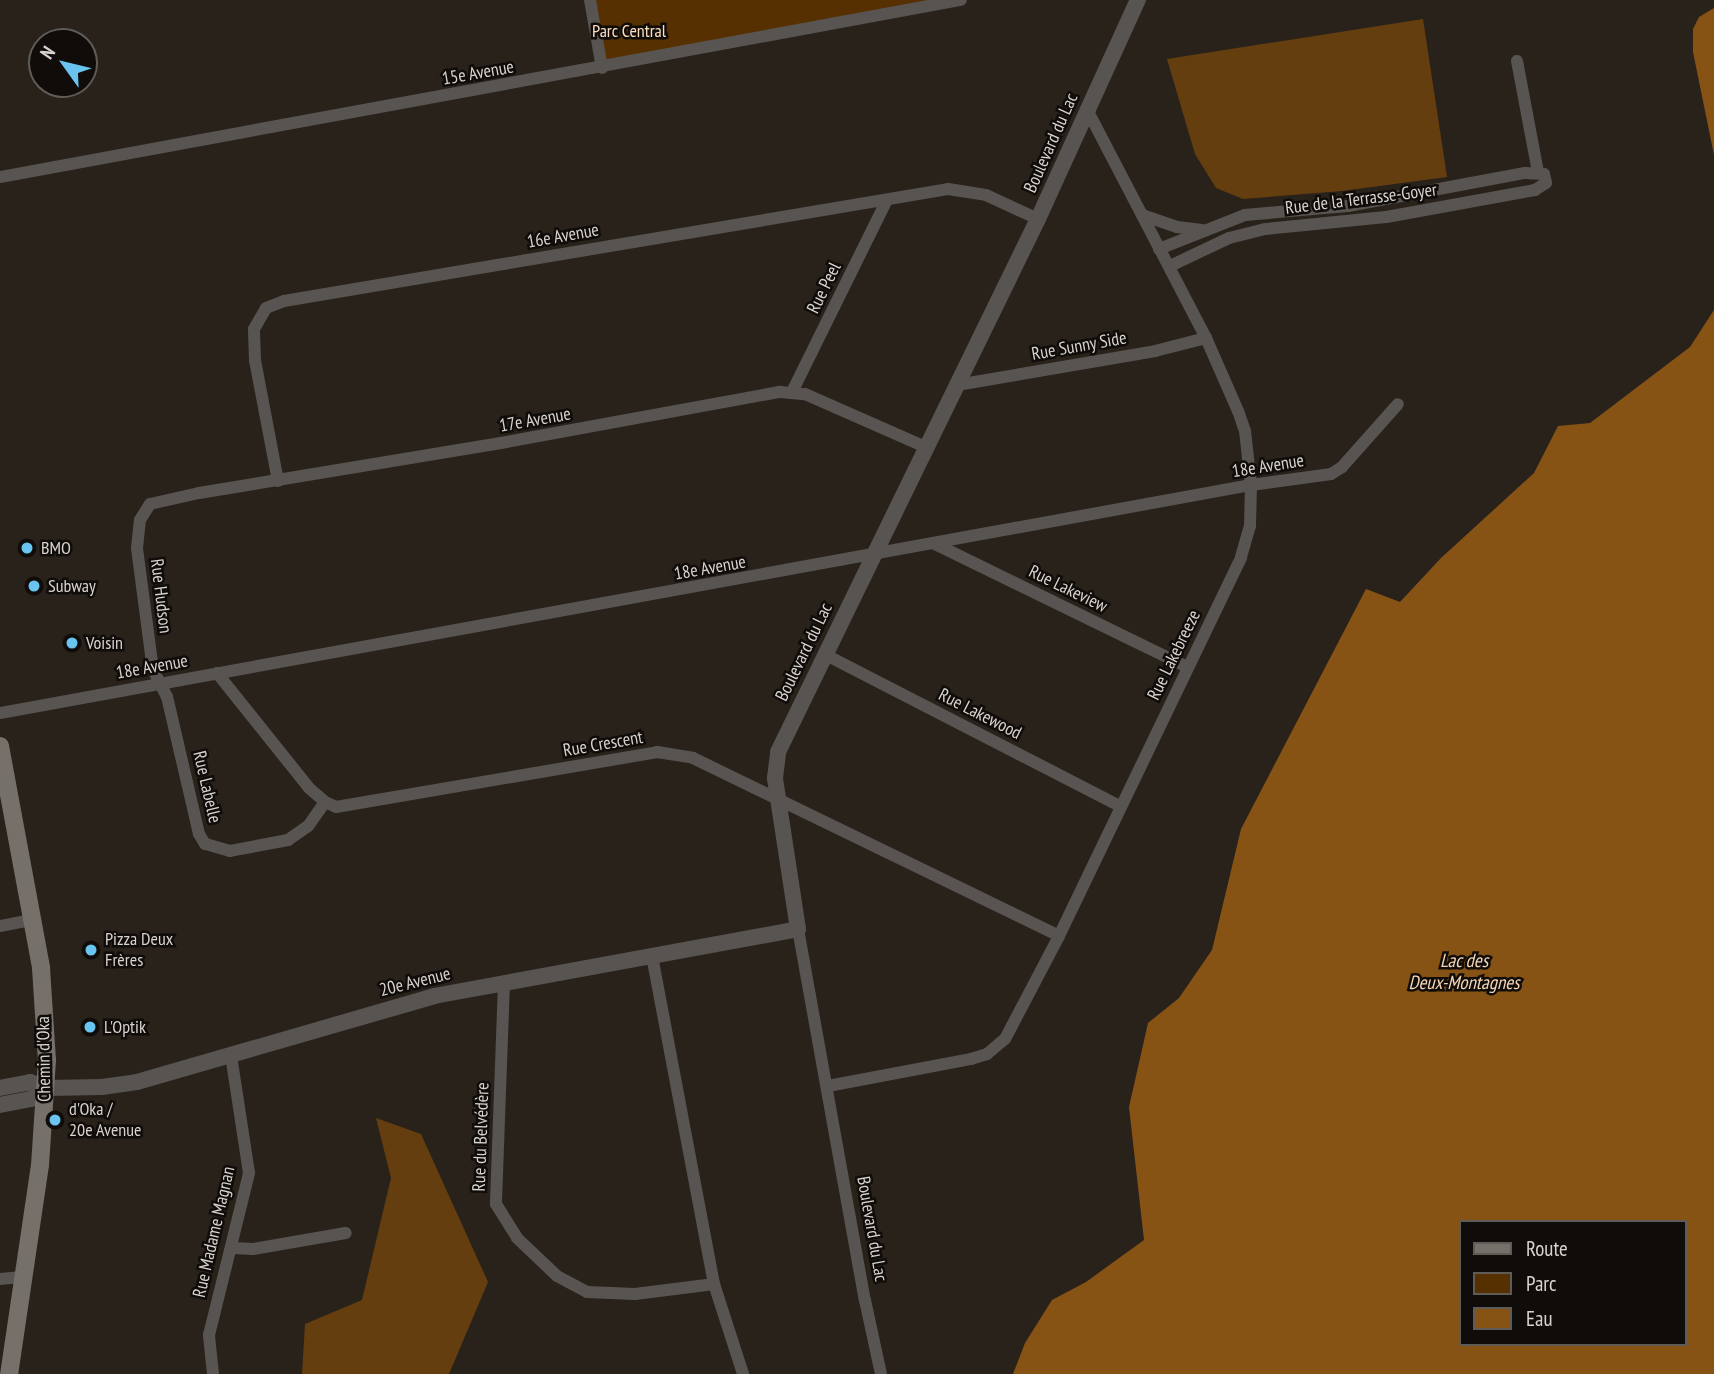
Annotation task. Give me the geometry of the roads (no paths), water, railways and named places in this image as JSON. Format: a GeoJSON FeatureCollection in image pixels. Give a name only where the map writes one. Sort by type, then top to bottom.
{"type":"FeatureCollection","features":[{"type":"Feature","properties":{"kind":"main road","name":"Chemin d'Oka"},"geometry":{"type":"LineString","coordinates":[[0,746],[41,968],[47,1088],[40,1171],[9,1374]]}},
{"type":"Feature","properties":{"kind":"street"},"geometry":{"type":"LineString","coordinates":[[590,0],[602,68]]}},
{"type":"Feature","properties":{"kind":"street","name":"15e Avenue"},"geometry":{"type":"LineString","coordinates":[[0,177],[961,0]]}},
{"type":"Feature","properties":{"kind":"street","name":"Boulevard du Lac"},"geometry":{"type":"LineString","coordinates":[[881,1374],[864,1300],[798,929],[775,778],[778,752],[1038,219],[1138,0]]}},
{"type":"Feature","properties":{"kind":"street"},"geometry":{"type":"LineString","coordinates":[[1517,61],[1538,172]]}},
{"type":"Feature","properties":{"kind":"street","name":"Rue Lakebreeze"},"geometry":{"type":"LineString","coordinates":[[828,1086],[987,1054],[1005,1039],[1059,936],[1241,557],[1250,526],[1251,485],[1245,432],[1206,338],[1087,109]]}},
{"type":"Feature","properties":{"kind":"street","name":"Rue de la Terrasse-Goyer"},"geometry":{"type":"LineString","coordinates":[[1159,249],[1245,215],[1348,205],[1538,172],[1544,174],[1546,183],[1535,190],[1386,217],[1265,229],[1229,238],[1170,266]]}},
{"type":"Feature","properties":{"kind":"street","name":"16e Avenue"},"geometry":{"type":"LineString","coordinates":[[278,481],[255,360],[254,329],[266,308],[284,301],[948,189],[986,195],[1038,219]]}},
{"type":"Feature","properties":{"kind":"street","name":"Rue Peel"},"geometry":{"type":"LineString","coordinates":[[792,392],[887,200]]}},
{"type":"Feature","properties":{"kind":"street","name":"Rue de la Terrasse-Goyer"},"geometry":{"type":"LineString","coordinates":[[1142,215],[1177,227],[1202,230]]}},
{"type":"Feature","properties":{"kind":"street","name":"Rue Sunny Side"},"geometry":{"type":"LineString","coordinates":[[957,385],[1155,351],[1206,338]]}},
{"type":"Feature","properties":{"kind":"street","name":"17e Avenue"},"geometry":{"type":"LineString","coordinates":[[144,510],[161,500],[792,392],[805,394],[925,447]]}},
{"type":"Feature","properties":{"kind":"street","name":"18e Avenue"},"geometry":{"type":"LineString","coordinates":[[0,713],[872,557],[933,543],[1251,485],[1331,474],[1342,467],[1398,404]]}},
{"type":"Feature","properties":{"kind":"street","name":"Rue Hudson"},"geometry":{"type":"LineString","coordinates":[[144,510],[137,548],[153,670],[160,685]]}},
{"type":"Feature","properties":{"kind":"street","name":"Rue Lakeview"},"geometry":{"type":"LineString","coordinates":[[933,543],[1187,667]]}},
{"type":"Feature","properties":{"kind":"street","name":"Rue Lakewood"},"geometry":{"type":"LineString","coordinates":[[824,654],[1120,806]]}},
{"type":"Feature","properties":{"kind":"street"},"geometry":{"type":"LineString","coordinates":[[217,673],[309,788],[325,802]]}},
{"type":"Feature","properties":{"kind":"street","name":"Rue Labelle"},"geometry":{"type":"LineString","coordinates":[[160,685],[167,697],[199,834],[205,845],[230,851],[288,839],[308,826],[325,802]]}},
{"type":"Feature","properties":{"kind":"street","name":"Rue Crescent"},"geometry":{"type":"LineString","coordinates":[[325,802],[337,807],[360,804],[657,752],[693,758],[1059,936]]}},
{"type":"Feature","properties":{"kind":"street"},"geometry":{"type":"LineString","coordinates":[[0,926],[30,920]]}},
{"type":"Feature","properties":{"kind":"street","name":"20e Avenue"},"geometry":{"type":"LineString","coordinates":[[0,1088],[30,1082],[47,1088],[127,1084],[406,1004],[504,983],[798,929]]}},
{"type":"Feature","properties":{"kind":"street"},"geometry":{"type":"LineString","coordinates":[[652,956],[714,1284],[743,1374]]}},
{"type":"Feature","properties":{"kind":"street","name":"Rue du Belvédère"},"geometry":{"type":"LineString","coordinates":[[504,983],[496,1204],[517,1238],[557,1276],[587,1293],[635,1294],[714,1284]]}},
{"type":"Feature","properties":{"kind":"street","name":"Rue Madame Magnan"},"geometry":{"type":"LineString","coordinates":[[213,1374],[209,1335],[223,1269],[233,1248],[249,1173],[231,1056]]}},
{"type":"Feature","properties":{"kind":"street","name":"20e Avenue"},"geometry":{"type":"LineString","coordinates":[[0,1105],[31,1100],[47,1088]]}},
{"type":"Feature","properties":{"kind":"street"},"geometry":{"type":"LineString","coordinates":[[233,1248],[253,1249],[346,1233]]}},
{"type":"Feature","properties":{"kind":"street"},"geometry":{"type":"LineString","coordinates":[[0,1279],[24,1278]]}},
{"type":"Feature","properties":{"kind":"water"},"geometry":{"type":"Polygon","coordinates":[[[1714,8],[1714,155],[1693,52],[1693,29],[1699,17],[1714,8]]]}},
{"type":"Feature","properties":{"kind":"water","name":"Lac des Deux-Montagnes"},"geometry":{"type":"Polygon","coordinates":[[[1714,310],[1714,1374],[1013,1374],[1025,1343],[1052,1300],[1086,1282],[1144,1240],[1129,1107],[1148,1023],[1179,998],[1212,950],[1241,829],[1366,589],[1400,602],[1441,558],[1534,473],[1558,426],[1590,423],[1690,347],[1714,310]]]}},
{"type":"Feature","properties":{"kind":"place","name":"BMO"},"geometry":{"type":"Point","coordinates":[27,548]}},
{"type":"Feature","properties":{"kind":"place","name":"Subway"},"geometry":{"type":"Point","coordinates":[34,586]}},
{"type":"Feature","properties":{"kind":"place","name":"Voisin"},"geometry":{"type":"Point","coordinates":[72,643]}},
{"type":"Feature","properties":{"kind":"place","name":"Pizza Deux Frères"},"geometry":{"type":"Point","coordinates":[91,950]}},
{"type":"Feature","properties":{"kind":"place","name":"L'Optik"},"geometry":{"type":"Point","coordinates":[90,1027]}},
{"type":"Feature","properties":{"kind":"place","name":"d'Oka / 20e Avenue"},"geometry":{"type":"Point","coordinates":[55,1120]}},
{"type":"Feature","properties":{"kind":"park label","name":"Parc Central"},"geometry":{"type":"Point","coordinates":[629,31]}}]}
